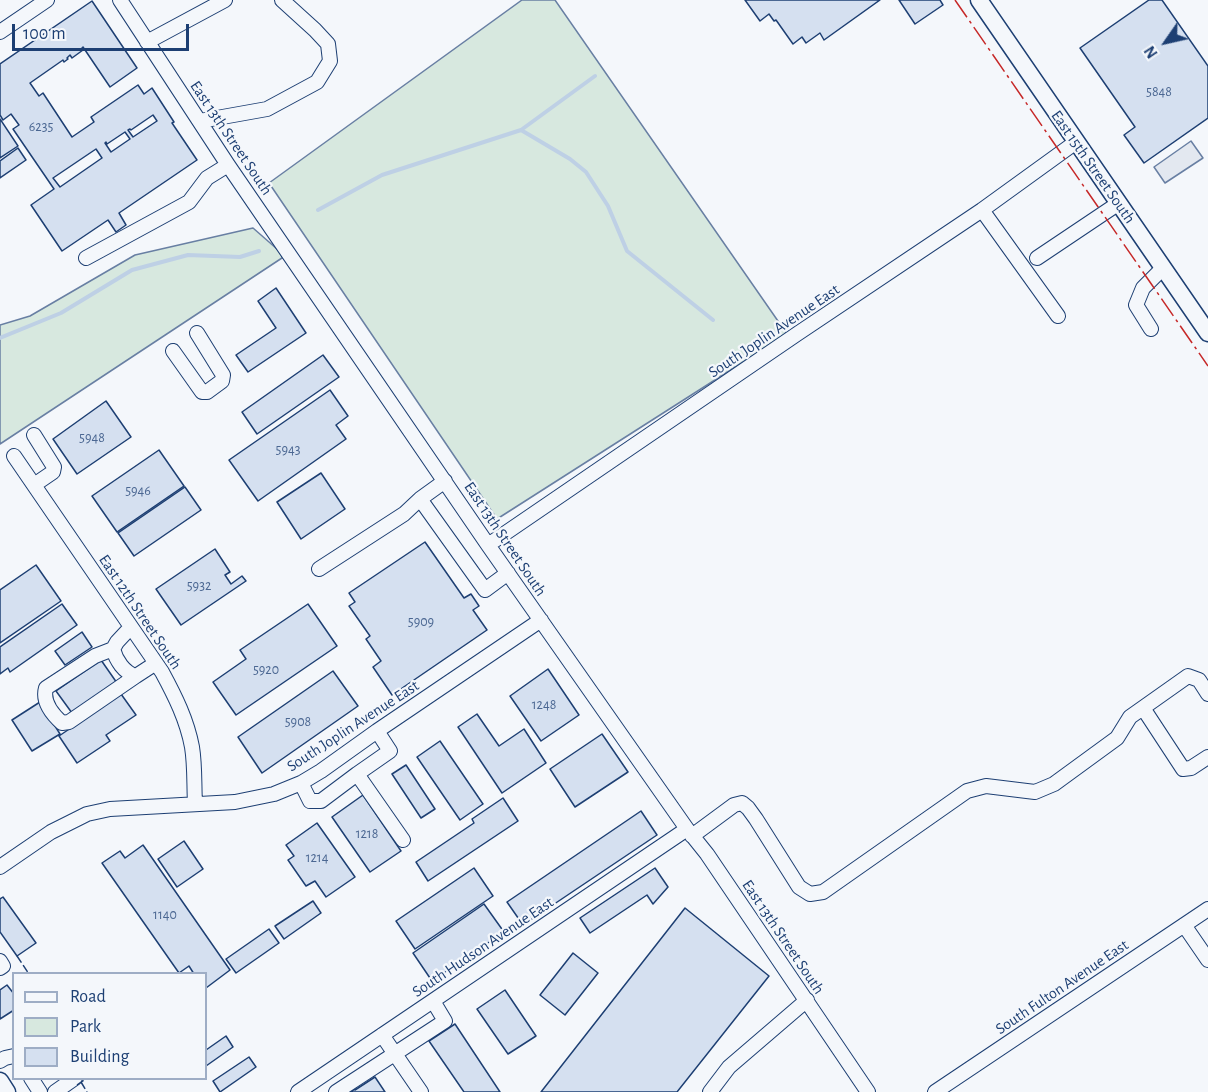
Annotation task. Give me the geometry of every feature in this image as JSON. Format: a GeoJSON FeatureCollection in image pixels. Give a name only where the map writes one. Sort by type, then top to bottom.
{"type":"FeatureCollection","features":[{"type":"Feature","properties":{"kind":"main road","name":"East 15th Street South"},"geometry":{"type":"LineString","coordinates":[[979,0],[1208,333]]}},
{"type":"Feature","properties":{"kind":"main road"},"geometry":{"type":"LineString","coordinates":[[0,1082],[7,1092]]}},
{"type":"Feature","properties":{"kind":"street"},"geometry":{"type":"LineString","coordinates":[[0,32],[47,0]]}},
{"type":"Feature","properties":{"kind":"street","name":"East 13th Street South"},"geometry":{"type":"LineString","coordinates":[[120,0],[228,165],[488,545],[713,864],[868,1092]]}},
{"type":"Feature","properties":{"kind":"street"},"geometry":{"type":"LineString","coordinates":[[147,42],[225,0]]}},
{"type":"Feature","properties":{"kind":"street"},"geometry":{"type":"LineString","coordinates":[[200,121],[267,109],[317,82],[330,61],[328,44],[282,0]]}},
{"type":"Feature","properties":{"kind":"street","name":"South Joplin Avenue East"},"geometry":{"type":"LineString","coordinates":[[488,545],[982,210],[1076,142]]}},
{"type":"Feature","properties":{"kind":"street"},"geometry":{"type":"LineString","coordinates":[[86,258],[189,202],[207,178],[228,165]]}},
{"type":"Feature","properties":{"kind":"street"},"geometry":{"type":"LineString","coordinates":[[1037,258],[1119,203]]}},
{"type":"Feature","properties":{"kind":"street"},"geometry":{"type":"LineString","coordinates":[[982,210],[1058,316]]}},
{"type":"Feature","properties":{"kind":"street"},"geometry":{"type":"LineString","coordinates":[[1151,329],[1136,305],[1143,288],[1163,268]]}},
{"type":"Feature","properties":{"kind":"street"},"geometry":{"type":"LineString","coordinates":[[173,351],[202,392],[207,392],[222,381],[223,375],[197,333]]}},
{"type":"Feature","properties":{"kind":"street"},"geometry":{"type":"LineString","coordinates":[[34,435],[54,467],[53,472],[34,485]]}},
{"type":"Feature","properties":{"kind":"street","name":"East 12th Street South"},"geometry":{"type":"LineString","coordinates":[[14,456],[156,663],[174,694],[186,722],[192,749],[195,804]]}},
{"type":"Feature","properties":{"kind":"street"},"geometry":{"type":"LineString","coordinates":[[319,569],[404,514],[445,481]]}},
{"type":"Feature","properties":{"kind":"street"},"geometry":{"type":"LineString","coordinates":[[420,499],[486,590],[508,573]]}},
{"type":"Feature","properties":{"kind":"street","name":"South Joplin Avenue East"},"geometry":{"type":"LineString","coordinates":[[0,867],[51,832],[87,814],[110,808],[235,802],[274,794],[301,783],[541,620]]}},
{"type":"Feature","properties":{"kind":"street"},"geometry":{"type":"LineString","coordinates":[[131,627],[113,649],[95,656],[46,688],[45,702],[56,718],[62,723],[69,722],[156,663]]}},
{"type":"Feature","properties":{"kind":"street"},"geometry":{"type":"LineString","coordinates":[[113,649],[126,672],[135,676]]}},
{"type":"Feature","properties":{"kind":"street"},"geometry":{"type":"LineString","coordinates":[[1208,694],[1199,680],[1188,676],[1143,708],[1183,769],[1191,768],[1208,757]]}},
{"type":"Feature","properties":{"kind":"street","name":"South Hudson Avenue East"},"geometry":{"type":"LineString","coordinates":[[298,1092],[689,832],[734,805],[742,803],[748,808],[800,887],[810,894],[823,892],[968,791],[986,786],[1035,792],[1054,784],[1117,738],[1130,717],[1143,708]]}},
{"type":"Feature","properties":{"kind":"street"},"geometry":{"type":"LineString","coordinates":[[301,783],[310,801],[321,801],[390,751],[377,731]]}},
{"type":"Feature","properties":{"kind":"street"},"geometry":{"type":"LineString","coordinates":[[357,774],[403,840]]}},
{"type":"Feature","properties":{"kind":"street","name":"South Fulton Avenue East"},"geometry":{"type":"LineString","coordinates":[[935,1092],[1208,909]]}},
{"type":"Feature","properties":{"kind":"street"},"geometry":{"type":"LineString","coordinates":[[1184,925],[1208,960]]}},
{"type":"Feature","properties":{"kind":"street"},"geometry":{"type":"LineString","coordinates":[[0,961],[3,966],[0,968]]}},
{"type":"Feature","properties":{"kind":"street"},"geometry":{"type":"LineString","coordinates":[[710,1092],[729,1067],[807,1000]]}},
{"type":"Feature","properties":{"kind":"street"},"geometry":{"type":"LineString","coordinates":[[336,1092],[445,1021],[433,1002]]}},
{"type":"Feature","properties":{"kind":"street"},"geometry":{"type":"LineString","coordinates":[[382,1035],[421,1092]]}},
{"type":"Feature","properties":{"kind":"street"},"geometry":{"type":"LineString","coordinates":[[55,1092],[72,1080]]}},
{"type":"Feature","properties":{"kind":"street"},"geometry":{"type":"LineString","coordinates":[[316,1080],[325,1092]]}},
{"type":"Feature","properties":{"kind":"green space"},"geometry":{"type":"Polygon","coordinates":[[[522,0],[555,0],[787,334],[497,519],[269,183],[522,0]]]}},
{"type":"Feature","properties":{"kind":"green space"},"geometry":{"type":"Polygon","coordinates":[[[253,228],[285,256],[0,444],[0,325],[30,316],[135,255],[253,228]]]}},
{"type":"Feature","properties":{"kind":"shaded area"},"geometry":{"type":"Polygon","coordinates":[[[1191,141],[1203,158],[1165,183],[1154,167],[1191,141]]]}},
{"type":"Feature","properties":{"kind":"building"},"geometry":{"type":"Polygon","coordinates":[[[745,0],[880,0],[824,40],[820,33],[806,43],[802,37],[793,44],[776,20],[774,21],[769,14],[760,21],[745,0]]]}},
{"type":"Feature","properties":{"kind":"building"},"geometry":{"type":"Polygon","coordinates":[[[899,0],[940,0],[943,5],[915,24],[899,0]]]}},
{"type":"Feature","properties":{"kind":"building"},"geometry":{"type":"Polygon","coordinates":[[[1149,0],[1162,0],[1208,66],[1208,118],[1144,163],[1124,135],[1135,127],[1080,48],[1149,0]]]}},
{"type":"Feature","properties":{"kind":"building"},"geometry":{"type":"Polygon","coordinates":[[[92,1],[137,68],[110,87],[83,47],[83,50],[72,58],[70,55],[64,62],[63,60],[30,83],[39,96],[43,93],[72,137],[94,122],[91,117],[138,85],[144,94],[152,88],[197,160],[119,213],[126,225],[116,232],[108,220],[62,251],[31,205],[54,189],[13,129],[19,125],[11,114],[3,120],[0,115],[0,64],[92,1]],[[153,115],[128,130],[133,137],[157,121],[153,115]],[[125,132],[107,144],[105,143],[111,152],[130,139],[125,132]],[[96,149],[53,178],[60,187],[102,158],[96,149]]]}},
{"type":"Feature","properties":{"kind":"building"},"geometry":{"type":"Polygon","coordinates":[[[0,119],[18,146],[0,158],[0,119]]]}},
{"type":"Feature","properties":{"kind":"building"},"geometry":{"type":"Polygon","coordinates":[[[18,148],[26,160],[0,178],[0,161],[18,148]]]}},
{"type":"Feature","properties":{"kind":"building"},"geometry":{"type":"Polygon","coordinates":[[[276,288],[306,333],[248,372],[236,355],[276,328],[258,301],[276,288]]]}},
{"type":"Feature","properties":{"kind":"building"},"geometry":{"type":"Polygon","coordinates":[[[323,355],[339,377],[257,434],[242,412],[323,355]]]}},
{"type":"Feature","properties":{"kind":"building"},"geometry":{"type":"Polygon","coordinates":[[[330,390],[348,416],[336,425],[346,439],[258,501],[229,460],[330,390]]]}},
{"type":"Feature","properties":{"kind":"building"},"geometry":{"type":"Polygon","coordinates":[[[106,401],[131,437],[77,474],[53,439],[106,401]]]}},
{"type":"Feature","properties":{"kind":"building"},"geometry":{"type":"Polygon","coordinates":[[[159,450],[184,486],[117,532],[92,496],[159,450]]]}},
{"type":"Feature","properties":{"kind":"building"},"geometry":{"type":"Polygon","coordinates":[[[321,473],[345,509],[301,539],[277,502],[321,473]]]}},
{"type":"Feature","properties":{"kind":"building"},"geometry":{"type":"Polygon","coordinates":[[[185,487],[201,510],[134,556],[118,533],[185,487]]]}},
{"type":"Feature","properties":{"kind":"building"},"geometry":{"type":"Polygon","coordinates":[[[425,542],[464,598],[471,594],[479,606],[473,610],[487,630],[392,695],[373,667],[381,661],[366,639],[370,636],[349,606],[355,602],[349,593],[425,542]]]}},
{"type":"Feature","properties":{"kind":"building"},"geometry":{"type":"Polygon","coordinates":[[[215,549],[230,572],[225,575],[231,584],[242,576],[246,581],[181,625],[156,589],[215,549]]]}},
{"type":"Feature","properties":{"kind":"building"},"geometry":{"type":"Polygon","coordinates":[[[36,565],[61,601],[0,643],[0,590],[36,565]]]}},
{"type":"Feature","properties":{"kind":"building"},"geometry":{"type":"Polygon","coordinates":[[[62,604],[77,625],[10,672],[8,668],[0,674],[0,647],[62,604]]]}},
{"type":"Feature","properties":{"kind":"building"},"geometry":{"type":"Polygon","coordinates":[[[308,604],[337,646],[236,715],[213,682],[246,659],[240,650],[308,604]]]}},
{"type":"Feature","properties":{"kind":"building"},"geometry":{"type":"Polygon","coordinates":[[[82,632],[92,647],[65,665],[55,651],[82,632]]]}},
{"type":"Feature","properties":{"kind":"building"},"geometry":{"type":"Polygon","coordinates":[[[101,660],[117,683],[72,713],[56,691],[101,660]]]}},
{"type":"Feature","properties":{"kind":"building"},"geometry":{"type":"Polygon","coordinates":[[[548,669],[579,715],[541,741],[510,696],[548,669]]]}},
{"type":"Feature","properties":{"kind":"building"},"geometry":{"type":"Polygon","coordinates":[[[333,671],[358,706],[262,773],[238,737],[333,671]]]}},
{"type":"Feature","properties":{"kind":"building"},"geometry":{"type":"Polygon","coordinates":[[[121,694],[136,715],[106,735],[110,741],[77,763],[59,736],[121,694]]]}},
{"type":"Feature","properties":{"kind":"building"},"geometry":{"type":"Polygon","coordinates":[[[40,702],[60,734],[32,751],[12,720],[40,702]]]}},
{"type":"Feature","properties":{"kind":"building"},"geometry":{"type":"Polygon","coordinates":[[[477,714],[499,746],[524,729],[546,763],[502,793],[458,727],[477,714]]]}},
{"type":"Feature","properties":{"kind":"building"},"geometry":{"type":"Polygon","coordinates":[[[602,734],[628,772],[575,807],[550,769],[602,734]]]}},
{"type":"Feature","properties":{"kind":"building"},"geometry":{"type":"Polygon","coordinates":[[[440,741],[483,804],[460,820],[417,757],[440,741]]]}},
{"type":"Feature","properties":{"kind":"building"},"geometry":{"type":"Polygon","coordinates":[[[406,765],[435,809],[421,818],[392,774],[406,765]]]}},
{"type":"Feature","properties":{"kind":"building"},"geometry":{"type":"Polygon","coordinates":[[[363,795],[401,851],[370,872],[332,817],[363,795]]]}},
{"type":"Feature","properties":{"kind":"building"},"geometry":{"type":"Polygon","coordinates":[[[503,798],[518,821],[428,881],[416,862],[474,823],[472,819],[503,798]]]}},
{"type":"Feature","properties":{"kind":"building"},"geometry":{"type":"Polygon","coordinates":[[[641,811],[657,835],[523,925],[507,902],[641,811]]]}},
{"type":"Feature","properties":{"kind":"building"},"geometry":{"type":"Polygon","coordinates":[[[317,823],[355,877],[326,897],[315,881],[306,886],[288,860],[294,856],[286,845],[317,823]]]}},
{"type":"Feature","properties":{"kind":"building"},"geometry":{"type":"Polygon","coordinates":[[[184,841],[203,869],[177,887],[158,859],[184,841]]]}},
{"type":"Feature","properties":{"kind":"building"},"geometry":{"type":"Polygon","coordinates":[[[143,845],[230,970],[207,987],[207,972],[193,972],[189,966],[178,972],[102,863],[120,851],[125,858],[143,845]]]}},
{"type":"Feature","properties":{"kind":"building"},"geometry":{"type":"Polygon","coordinates":[[[474,868],[493,896],[415,949],[396,921],[474,868]]]}},
{"type":"Feature","properties":{"kind":"building"},"geometry":{"type":"Polygon","coordinates":[[[655,868],[668,887],[653,904],[647,895],[590,933],[580,918],[655,868]]]}},
{"type":"Feature","properties":{"kind":"building"},"geometry":{"type":"Polygon","coordinates":[[[3,897],[36,943],[17,956],[0,932],[0,899],[3,897]]]}},
{"type":"Feature","properties":{"kind":"building"},"geometry":{"type":"Polygon","coordinates":[[[313,901],[321,913],[284,939],[275,926],[313,901]]]}},
{"type":"Feature","properties":{"kind":"building"},"geometry":{"type":"Polygon","coordinates":[[[484,904],[504,932],[432,981],[413,953],[484,904]]]}},
{"type":"Feature","properties":{"kind":"building"},"geometry":{"type":"Polygon","coordinates":[[[685,908],[769,976],[677,1092],[541,1092],[685,908]]]}},
{"type":"Feature","properties":{"kind":"building"},"geometry":{"type":"Polygon","coordinates":[[[269,929],[279,943],[236,973],[226,959],[269,929]]]}},
{"type":"Feature","properties":{"kind":"building"},"geometry":{"type":"Polygon","coordinates":[[[573,953],[598,973],[565,1015],[540,995],[573,953]]]}},
{"type":"Feature","properties":{"kind":"building"},"geometry":{"type":"Polygon","coordinates":[[[7,985],[12,991],[12,1011],[0,1019],[0,990],[7,985]]]}},
{"type":"Feature","properties":{"kind":"building"},"geometry":{"type":"Polygon","coordinates":[[[505,990],[536,1036],[508,1054],[477,1009],[505,990]]]}},
{"type":"Feature","properties":{"kind":"building"},"geometry":{"type":"Polygon","coordinates":[[[455,1024],[500,1092],[464,1092],[429,1041],[455,1024]]]}},
{"type":"Feature","properties":{"kind":"building"},"geometry":{"type":"Polygon","coordinates":[[[226,1036],[233,1047],[207,1065],[207,1049],[226,1036]]]}},
{"type":"Feature","properties":{"kind":"building"},"geometry":{"type":"Polygon","coordinates":[[[249,1057],[256,1067],[220,1092],[213,1081],[249,1057]]]}},
{"type":"Feature","properties":{"kind":"building"},"geometry":{"type":"Polygon","coordinates":[[[375,1077],[385,1092],[350,1092],[355,1090],[375,1077]]]}},
{"type":"Feature","properties":{"kind":"waterway"},"geometry":{"type":"LineString","coordinates":[[318,210],[382,175],[521,130],[595,76]]}},
{"type":"Feature","properties":{"kind":"waterway"},"geometry":{"type":"LineString","coordinates":[[521,130],[570,159],[586,172],[608,206],[627,251],[713,320]]}},
{"type":"Feature","properties":{"kind":"waterway"},"geometry":{"type":"LineString","coordinates":[[0,338],[61,313],[132,270],[188,255],[240,257],[259,251]]}},
{"type":"Feature","properties":{"kind":"fence"},"geometry":{"type":"LineString","coordinates":[[17,956],[28,972]]}},
{"type":"Feature","properties":{"kind":"fence"},"geometry":{"type":"LineString","coordinates":[[77,1085],[84,1080]]}},
{"type":"Feature","properties":{"kind":"fence"},"geometry":{"type":"LineString","coordinates":[[81,1082],[87,1092]]}},
{"type":"Feature","properties":{"kind":"power"},"geometry":{"type":"LineString","coordinates":[[955,0],[1208,366]]}}]}
